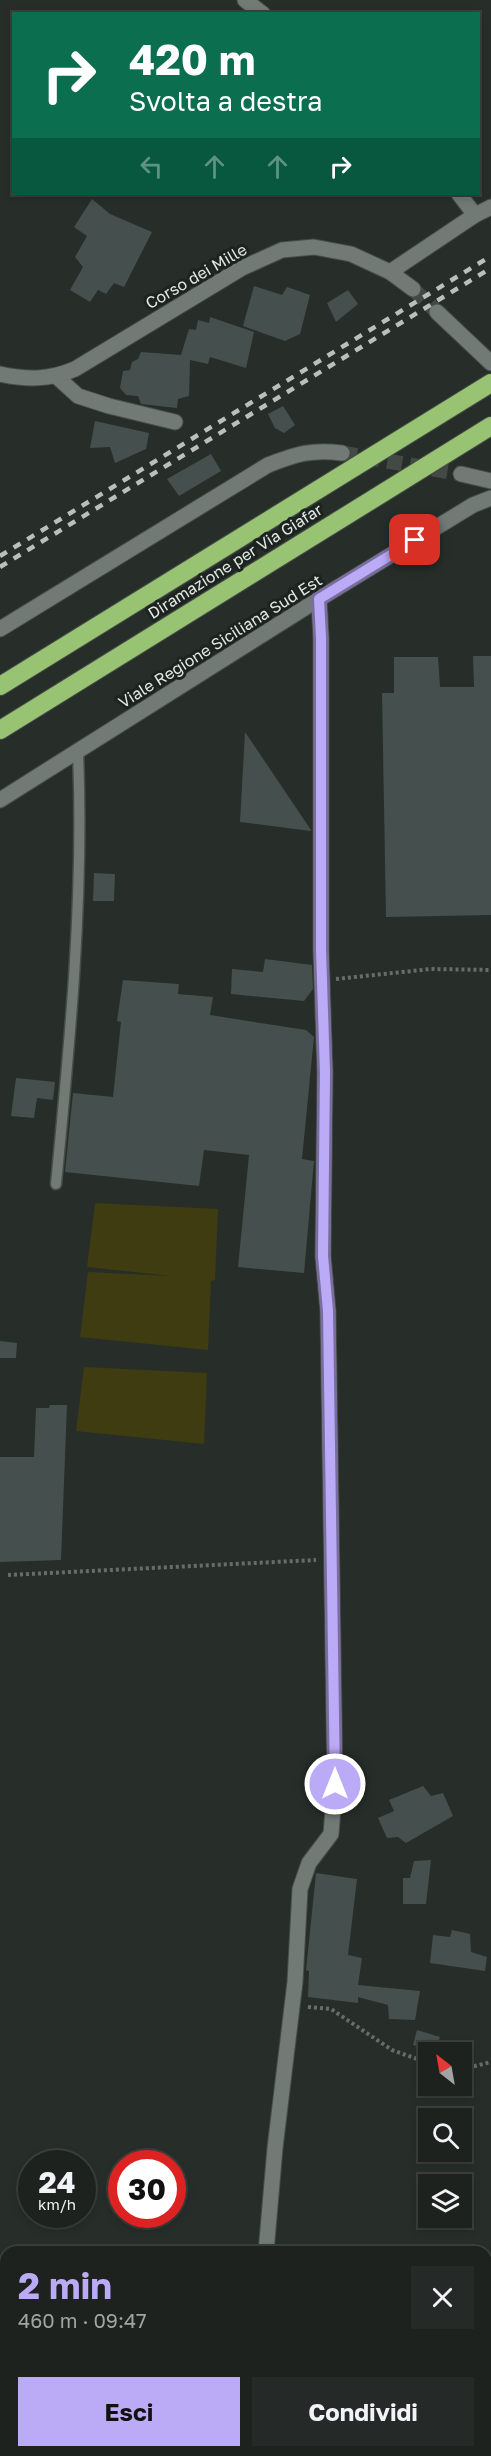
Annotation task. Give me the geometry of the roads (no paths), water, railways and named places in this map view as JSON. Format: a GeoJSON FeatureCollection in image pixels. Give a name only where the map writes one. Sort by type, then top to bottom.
{"type":"FeatureCollection","features":[{"type":"Feature","properties":{"kind":"highway","name":"Diramazione per Via Giafar"},"geometry":{"type":"LineString","coordinates":[[0,686],[485,387]]}},
{"type":"Feature","properties":{"kind":"highway","name":"Diramazione per Via Giafar"},"geometry":{"type":"LineString","coordinates":[[0,730],[491,426]]}},
{"type":"Feature","properties":{"kind":"street"},"geometry":{"type":"LineString","coordinates":[[245,0],[260,12]]}},
{"type":"Feature","properties":{"kind":"street"},"geometry":{"type":"LineString","coordinates":[[460,195],[475,214]]}},
{"type":"Feature","properties":{"kind":"street"},"geometry":{"type":"LineString","coordinates":[[390,272],[475,214],[491,207]]}},
{"type":"Feature","properties":{"kind":"street","name":"Corso dei Mille"},"geometry":{"type":"LineString","coordinates":[[0,374],[25,380],[57,377],[75,369],[242,268],[282,250],[314,247],[351,254],[390,272],[413,289]]}},
{"type":"Feature","properties":{"kind":"street"},"geometry":{"type":"LineString","coordinates":[[437,312],[491,363]]}},
{"type":"Feature","properties":{"kind":"street"},"geometry":{"type":"LineString","coordinates":[[57,377],[78,396],[108,406],[175,422]]}},
{"type":"Feature","properties":{"kind":"street"},"geometry":{"type":"LineString","coordinates":[[0,629],[268,465],[300,453],[323,451],[342,453]]}},
{"type":"Feature","properties":{"kind":"street"},"geometry":{"type":"LineString","coordinates":[[461,474],[491,482]]}},
{"type":"Feature","properties":{"kind":"street","name":"Viale Regione Siciliana Sud Est"},"geometry":{"type":"LineString","coordinates":[[0,800],[78,753],[319,599],[473,505],[491,498]]}},
{"type":"Feature","properties":{"kind":"street"},"geometry":{"type":"LineString","coordinates":[[267,2246],[292,2005],[300,1889],[309,1863],[331,1834],[335,1784],[328,1311],[323,1256],[325,1073],[322,981],[319,599]]}},
{"type":"Feature","properties":{"kind":"lane"},"geometry":{"type":"LineString","coordinates":[[56,1184],[72,1017],[81,828],[78,753]]}},
{"type":"Feature","properties":{"kind":"tunnel"},"geometry":{"type":"LineString","coordinates":[[413,289],[437,312]]}},
{"type":"Feature","properties":{"kind":"tunnel"},"geometry":{"type":"LineString","coordinates":[[342,453],[461,474]]}},
{"type":"Feature","properties":{"kind":"railway"},"geometry":{"type":"LineString","coordinates":[[0,556],[491,256]]}},
{"type":"Feature","properties":{"kind":"railway"},"geometry":{"type":"LineString","coordinates":[[0,567],[491,268]]}}]}
